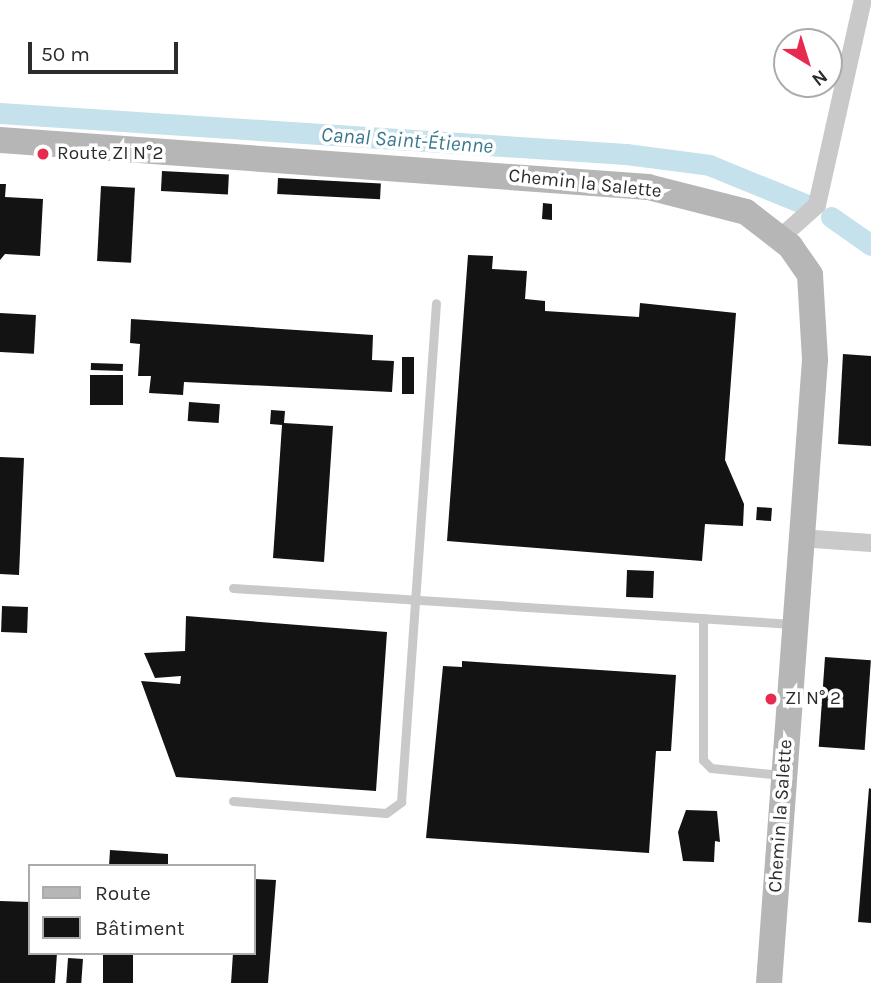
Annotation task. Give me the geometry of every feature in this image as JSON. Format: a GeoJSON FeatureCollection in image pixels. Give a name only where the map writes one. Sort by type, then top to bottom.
{"type":"FeatureCollection","features":[{"type":"Feature","properties":{"kind":"street"},"geometry":{"type":"LineString","coordinates":[[781,237],[817,205],[863,0]]}},
{"type":"Feature","properties":{"kind":"street","name":"Chemin la Salette"},"geometry":{"type":"LineString","coordinates":[[0,140],[648,187],[746,212],[781,237],[810,275],[816,315],[769,983]]}},
{"type":"Feature","properties":{"kind":"street"},"geometry":{"type":"LineString","coordinates":[[800,538],[871,543]]}},
{"type":"Feature","properties":{"kind":"lane"},"geometry":{"type":"LineString","coordinates":[[233,801],[386,813],[398,807],[419,600],[436,303]]}},
{"type":"Feature","properties":{"kind":"lane"},"geometry":{"type":"LineString","coordinates":[[233,588],[794,624]]}},
{"type":"Feature","properties":{"kind":"lane"},"geometry":{"type":"LineString","coordinates":[[703,618],[703,760],[711,768],[784,775]]}},
{"type":"Feature","properties":{"kind":"building"},"geometry":{"type":"Polygon","coordinates":[[[162,171],[229,175],[228,194],[161,191],[162,171]]]}},
{"type":"Feature","properties":{"kind":"building"},"geometry":{"type":"Polygon","coordinates":[[[278,178],[381,183],[380,199],[277,194],[278,178]]]}},
{"type":"Feature","properties":{"kind":"building"},"geometry":{"type":"Polygon","coordinates":[[[0,184],[6,184],[5,197],[43,199],[40,256],[5,254],[0,260],[0,184]]]}},
{"type":"Feature","properties":{"kind":"building"},"geometry":{"type":"Polygon","coordinates":[[[101,186],[135,188],[131,263],[97,261],[101,186]]]}},
{"type":"Feature","properties":{"kind":"building"},"geometry":{"type":"Polygon","coordinates":[[[543,203],[552,204],[552,220],[542,219],[543,203]]]}},
{"type":"Feature","properties":{"kind":"building"},"geometry":{"type":"Polygon","coordinates":[[[468,255],[493,256],[492,269],[527,271],[525,299],[545,301],[545,311],[639,317],[640,303],[736,313],[725,460],[744,504],[743,526],[705,524],[702,561],[447,541],[468,255]]]}},
{"type":"Feature","properties":{"kind":"building"},"geometry":{"type":"Polygon","coordinates":[[[0,313],[36,315],[34,354],[0,352],[0,313]]]}},
{"type":"Feature","properties":{"kind":"building"},"geometry":{"type":"Polygon","coordinates":[[[131,319],[373,335],[372,360],[394,361],[392,392],[184,382],[183,395],[149,393],[151,376],[138,376],[140,344],[130,343],[131,319]]]}},
{"type":"Feature","properties":{"kind":"building"},"geometry":{"type":"Polygon","coordinates":[[[843,354],[871,356],[871,446],[838,444],[843,354]]]}},
{"type":"Feature","properties":{"kind":"building"},"geometry":{"type":"Polygon","coordinates":[[[402,357],[414,357],[414,394],[402,394],[402,357]]]}},
{"type":"Feature","properties":{"kind":"building"},"geometry":{"type":"Polygon","coordinates":[[[91,363],[123,364],[123,371],[91,370],[91,363]]]}},
{"type":"Feature","properties":{"kind":"building"},"geometry":{"type":"Polygon","coordinates":[[[90,375],[123,375],[123,405],[90,405],[90,375]]]}},
{"type":"Feature","properties":{"kind":"building"},"geometry":{"type":"Polygon","coordinates":[[[189,402],[220,404],[219,423],[188,421],[189,402]]]}},
{"type":"Feature","properties":{"kind":"building"},"geometry":{"type":"Polygon","coordinates":[[[271,410],[285,411],[284,423],[333,426],[324,562],[273,558],[282,425],[270,424],[271,410]]]}},
{"type":"Feature","properties":{"kind":"building"},"geometry":{"type":"Polygon","coordinates":[[[0,457],[24,458],[19,575],[0,574],[0,457]]]}},
{"type":"Feature","properties":{"kind":"building"},"geometry":{"type":"Polygon","coordinates":[[[757,507],[772,508],[771,521],[756,520],[757,507]]]}},
{"type":"Feature","properties":{"kind":"building"},"geometry":{"type":"Polygon","coordinates":[[[627,570],[654,571],[653,598],[626,597],[627,570]]]}},
{"type":"Feature","properties":{"kind":"building"},"geometry":{"type":"Polygon","coordinates":[[[2,606],[28,607],[27,633],[1,632],[2,606]]]}},
{"type":"Feature","properties":{"kind":"building"},"geometry":{"type":"Polygon","coordinates":[[[186,616],[387,632],[376,791],[176,777],[141,681],[180,684],[181,676],[155,678],[144,653],[185,651],[186,616]]]}},
{"type":"Feature","properties":{"kind":"building"},"geometry":{"type":"Polygon","coordinates":[[[825,657],[871,660],[865,750],[819,747],[825,657]]]}},
{"type":"Feature","properties":{"kind":"building"},"geometry":{"type":"Polygon","coordinates":[[[462,661],[676,675],[671,751],[656,751],[649,853],[426,838],[443,666],[462,667],[462,661]]]}},
{"type":"Feature","properties":{"kind":"building"},"geometry":{"type":"Polygon","coordinates":[[[869,788],[871,789],[871,923],[858,922],[869,788]]]}},
{"type":"Feature","properties":{"kind":"building"},"geometry":{"type":"Polygon","coordinates":[[[686,810],[717,811],[720,842],[715,841],[714,862],[683,861],[678,832],[686,810]]]}},
{"type":"Feature","properties":{"kind":"building"},"geometry":{"type":"Polygon","coordinates":[[[110,850],[168,854],[168,864],[109,864],[110,850]]]}},
{"type":"Feature","properties":{"kind":"building"},"geometry":{"type":"Polygon","coordinates":[[[256,879],[276,880],[268,983],[231,983],[233,955],[256,955],[256,879]]]}},
{"type":"Feature","properties":{"kind":"building"},"geometry":{"type":"Polygon","coordinates":[[[0,901],[28,902],[28,955],[57,955],[55,983],[0,983],[0,901]]]}},
{"type":"Feature","properties":{"kind":"building"},"geometry":{"type":"Polygon","coordinates":[[[103,955],[133,955],[133,983],[103,983],[103,955]]]}},
{"type":"Feature","properties":{"kind":"building"},"geometry":{"type":"Polygon","coordinates":[[[68,958],[83,959],[81,983],[66,983],[68,958]]]}},
{"type":"Feature","properties":{"kind":"waterway","name":"Canal Saint-Étienne"},"geometry":{"type":"LineString","coordinates":[[0,113],[626,154],[709,165],[807,205]]}},
{"type":"Feature","properties":{"kind":"waterway","name":"Canal Saint-Étienne"},"geometry":{"type":"LineString","coordinates":[[831,217],[871,245]]}},
{"type":"Feature","properties":{"kind":"place","name":"Route ZI N°2"},"geometry":{"type":"Point","coordinates":[43,154]}},
{"type":"Feature","properties":{"kind":"place","name":"ZI N° 2"},"geometry":{"type":"Point","coordinates":[771,699]}}]}
